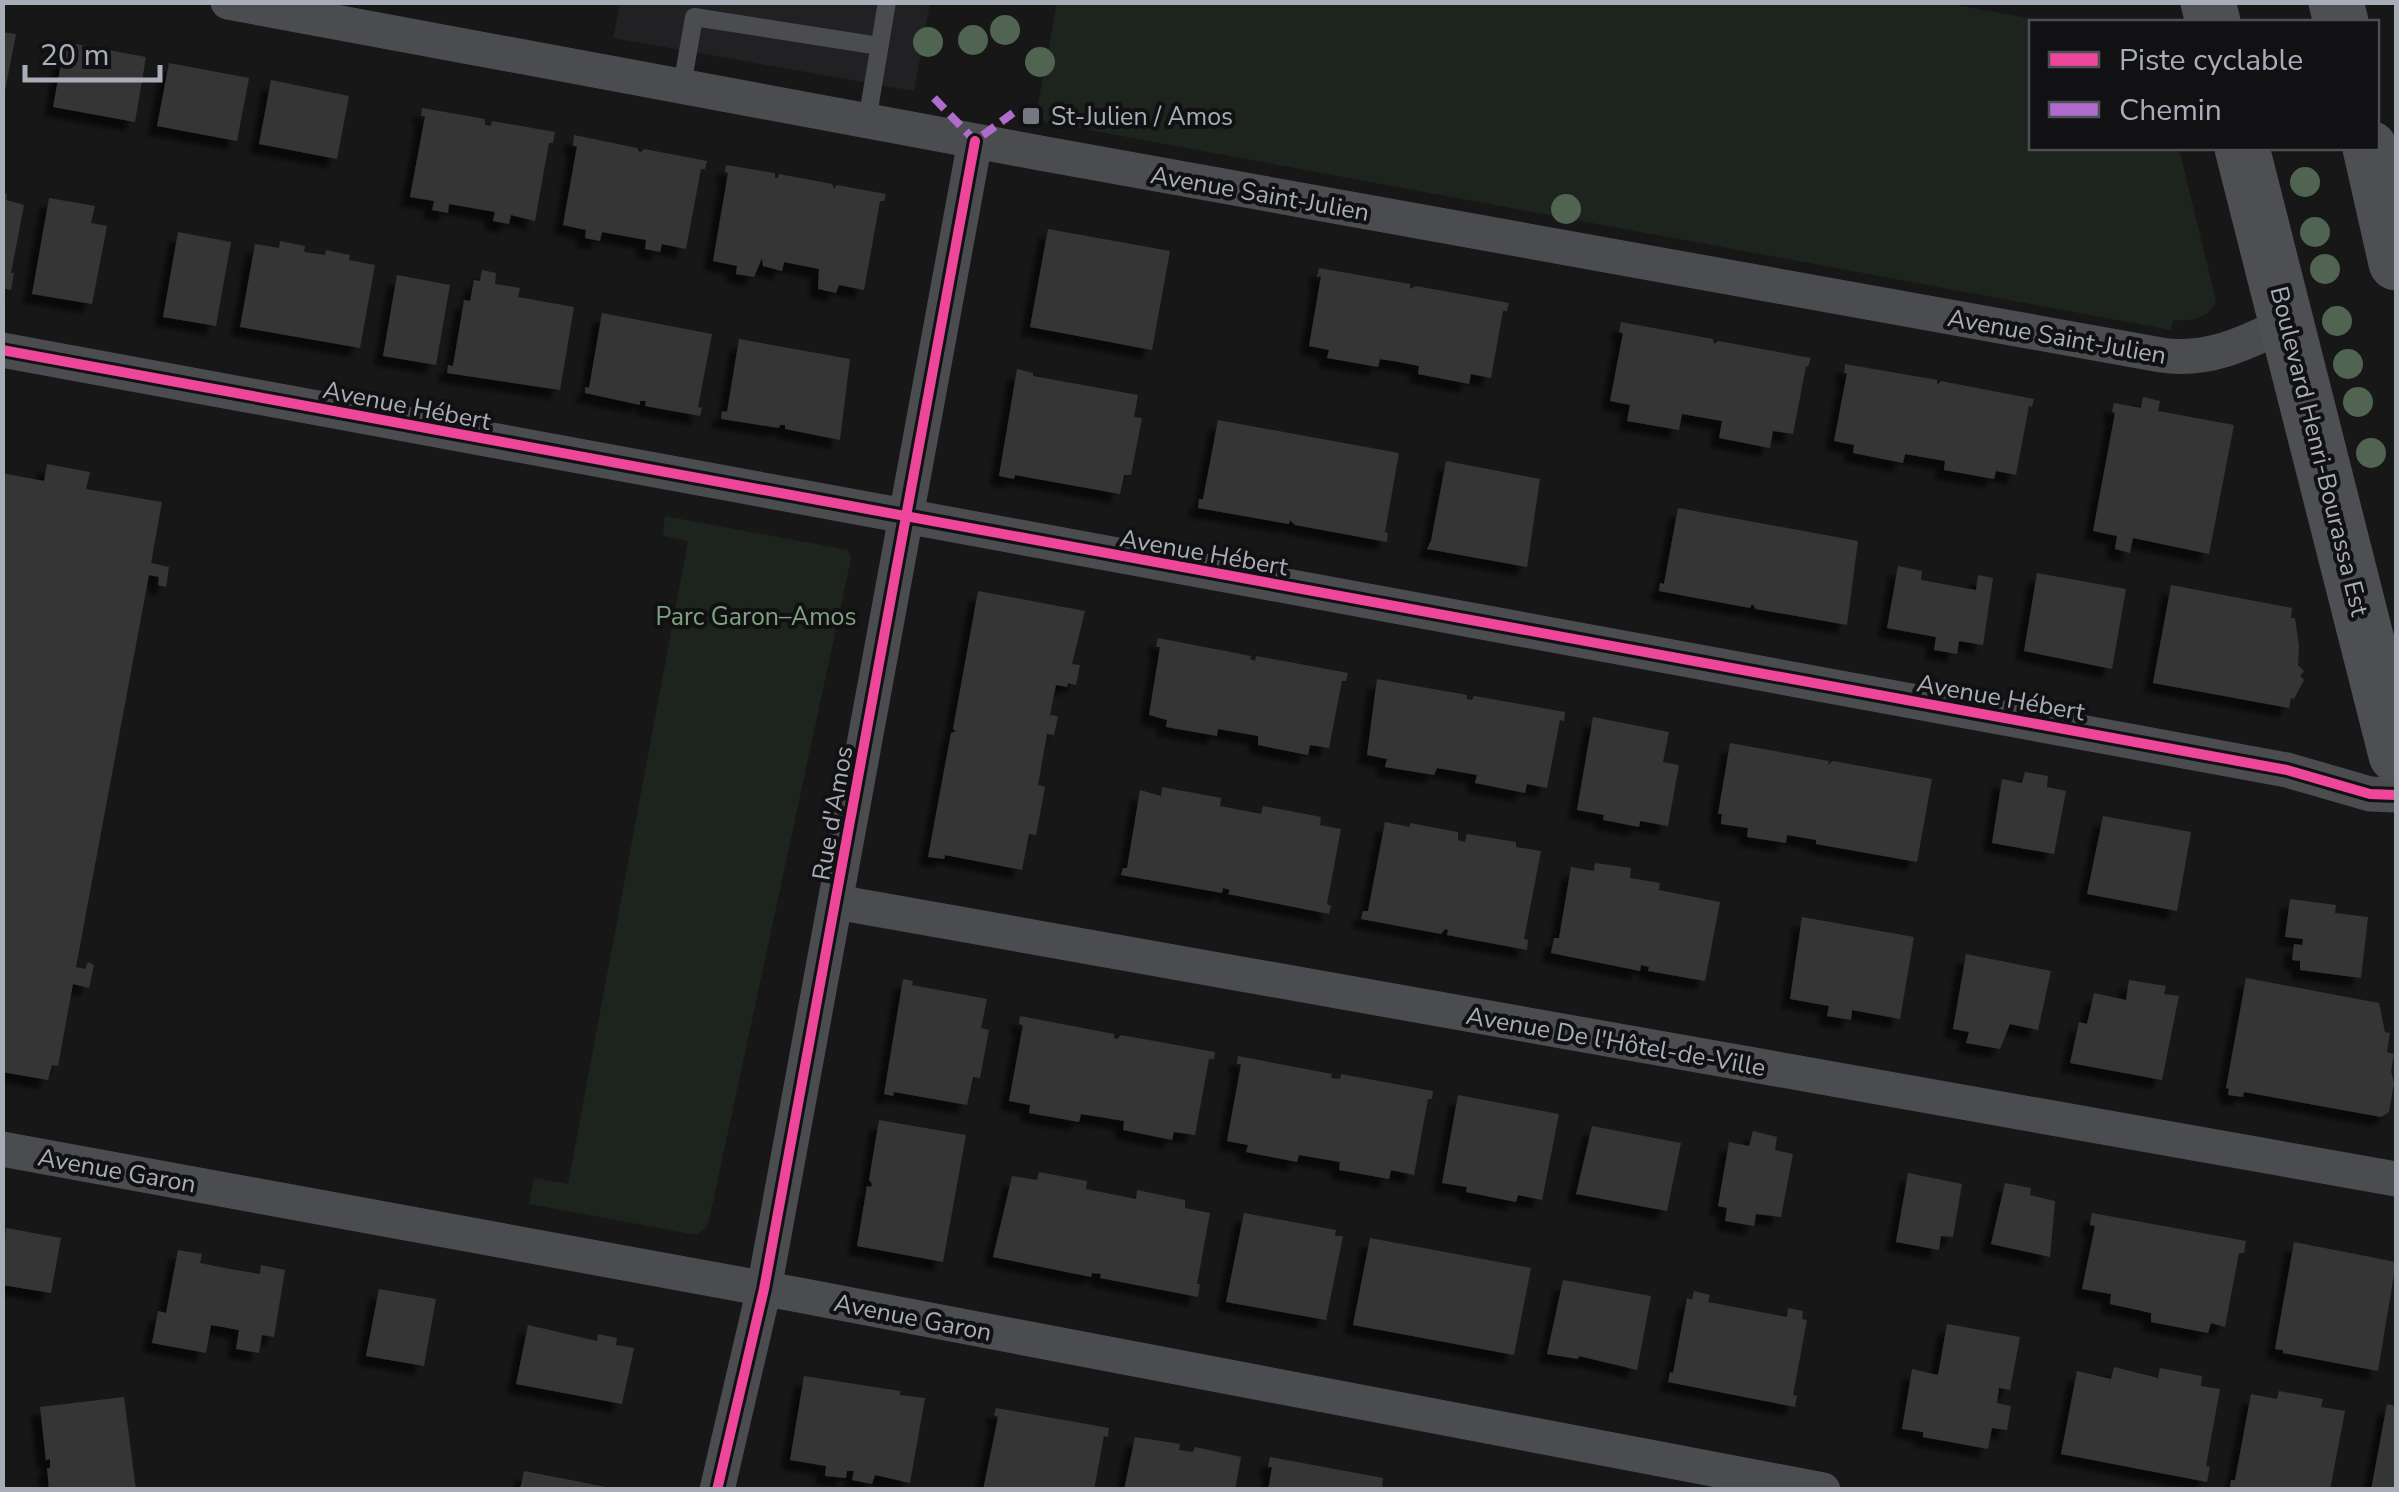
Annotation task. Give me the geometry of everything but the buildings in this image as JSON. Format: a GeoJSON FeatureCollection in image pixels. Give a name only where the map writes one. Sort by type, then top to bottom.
{"type":"FeatureCollection","features":[{"type":"Feature","properties":{"kind":"main road","name":"Boulevard Henri-Bourassa Est"},"geometry":{"type":"LineString","coordinates":[[2243,150],[2396,755]]}},
{"type":"Feature","properties":{"kind":"main road"},"geometry":{"type":"LineString","coordinates":[[2370,150],[2396,263]]}},
{"type":"Feature","properties":{"kind":"street","name":"Avenue Saint-Julien"},"geometry":{"type":"LineString","coordinates":[[228,2],[975,142],[2176,358],[2229,350],[2287,323]]}},
{"type":"Feature","properties":{"kind":"street","name":"Rue d'Amos"},"geometry":{"type":"LineString","coordinates":[[716,1490],[764,1289],[975,142]]}},
{"type":"Feature","properties":{"kind":"street","name":"Avenue Hébert"},"geometry":{"type":"LineString","coordinates":[[2,350],[2287,770],[2370,794],[2396,795]]}},
{"type":"Feature","properties":{"kind":"street","name":"Avenue De l'Hôtel-de-Ville"},"geometry":{"type":"LineString","coordinates":[[836,902],[2396,1180]]}},
{"type":"Feature","properties":{"kind":"street","name":"Avenue Garon"},"geometry":{"type":"LineString","coordinates":[[2,1150],[764,1289],[1823,1490]]}},
{"type":"Feature","properties":{"kind":"lane"},"geometry":{"type":"LineString","coordinates":[[867,121],[887,2]]}},
{"type":"Feature","properties":{"kind":"lane"},"geometry":{"type":"LineString","coordinates":[[682,86],[694,17],[880,46]]}},
{"type":"Feature","properties":{"kind":"shaded area"},"geometry":{"type":"Polygon","coordinates":[[[620,3],[930,3],[914,91],[613,38],[620,3]]]}},
{"type":"Feature","properties":{"kind":"green space"},"geometry":{"type":"Polygon","coordinates":[[[1940,2],[2038,20],[2029,20],[2029,150],[2179,150],[2216,301],[2204,315],[2173,320],[2171,330],[1035,120],[1057,3],[1940,2]]]}},
{"type":"Feature","properties":{"kind":"green space","name":"Parc Garon–Amos"},"geometry":{"type":"Polygon","coordinates":[[[665,516],[848,550],[851,559],[708,1225],[697,1235],[529,1204],[534,1178],[568,1184],[688,541],[663,536],[665,516]]]}},
{"type":"Feature","properties":{"kind":"marked path"},"geometry":{"type":"LineString","coordinates":[[934,98],[975,141],[1013,113]]}},
{"type":"Feature","properties":{"kind":"cycle path"},"geometry":{"type":"LineString","coordinates":[[717,1490],[764,1289],[975,141]]}},
{"type":"Feature","properties":{"kind":"cycle path"},"geometry":{"type":"LineString","coordinates":[[2,350],[2287,770],[2370,794],[2396,795]]}},
{"type":"Feature","properties":{"kind":"place","name":"St-Julien / Amos"},"geometry":{"type":"Point","coordinates":[1031,116]}}]}
